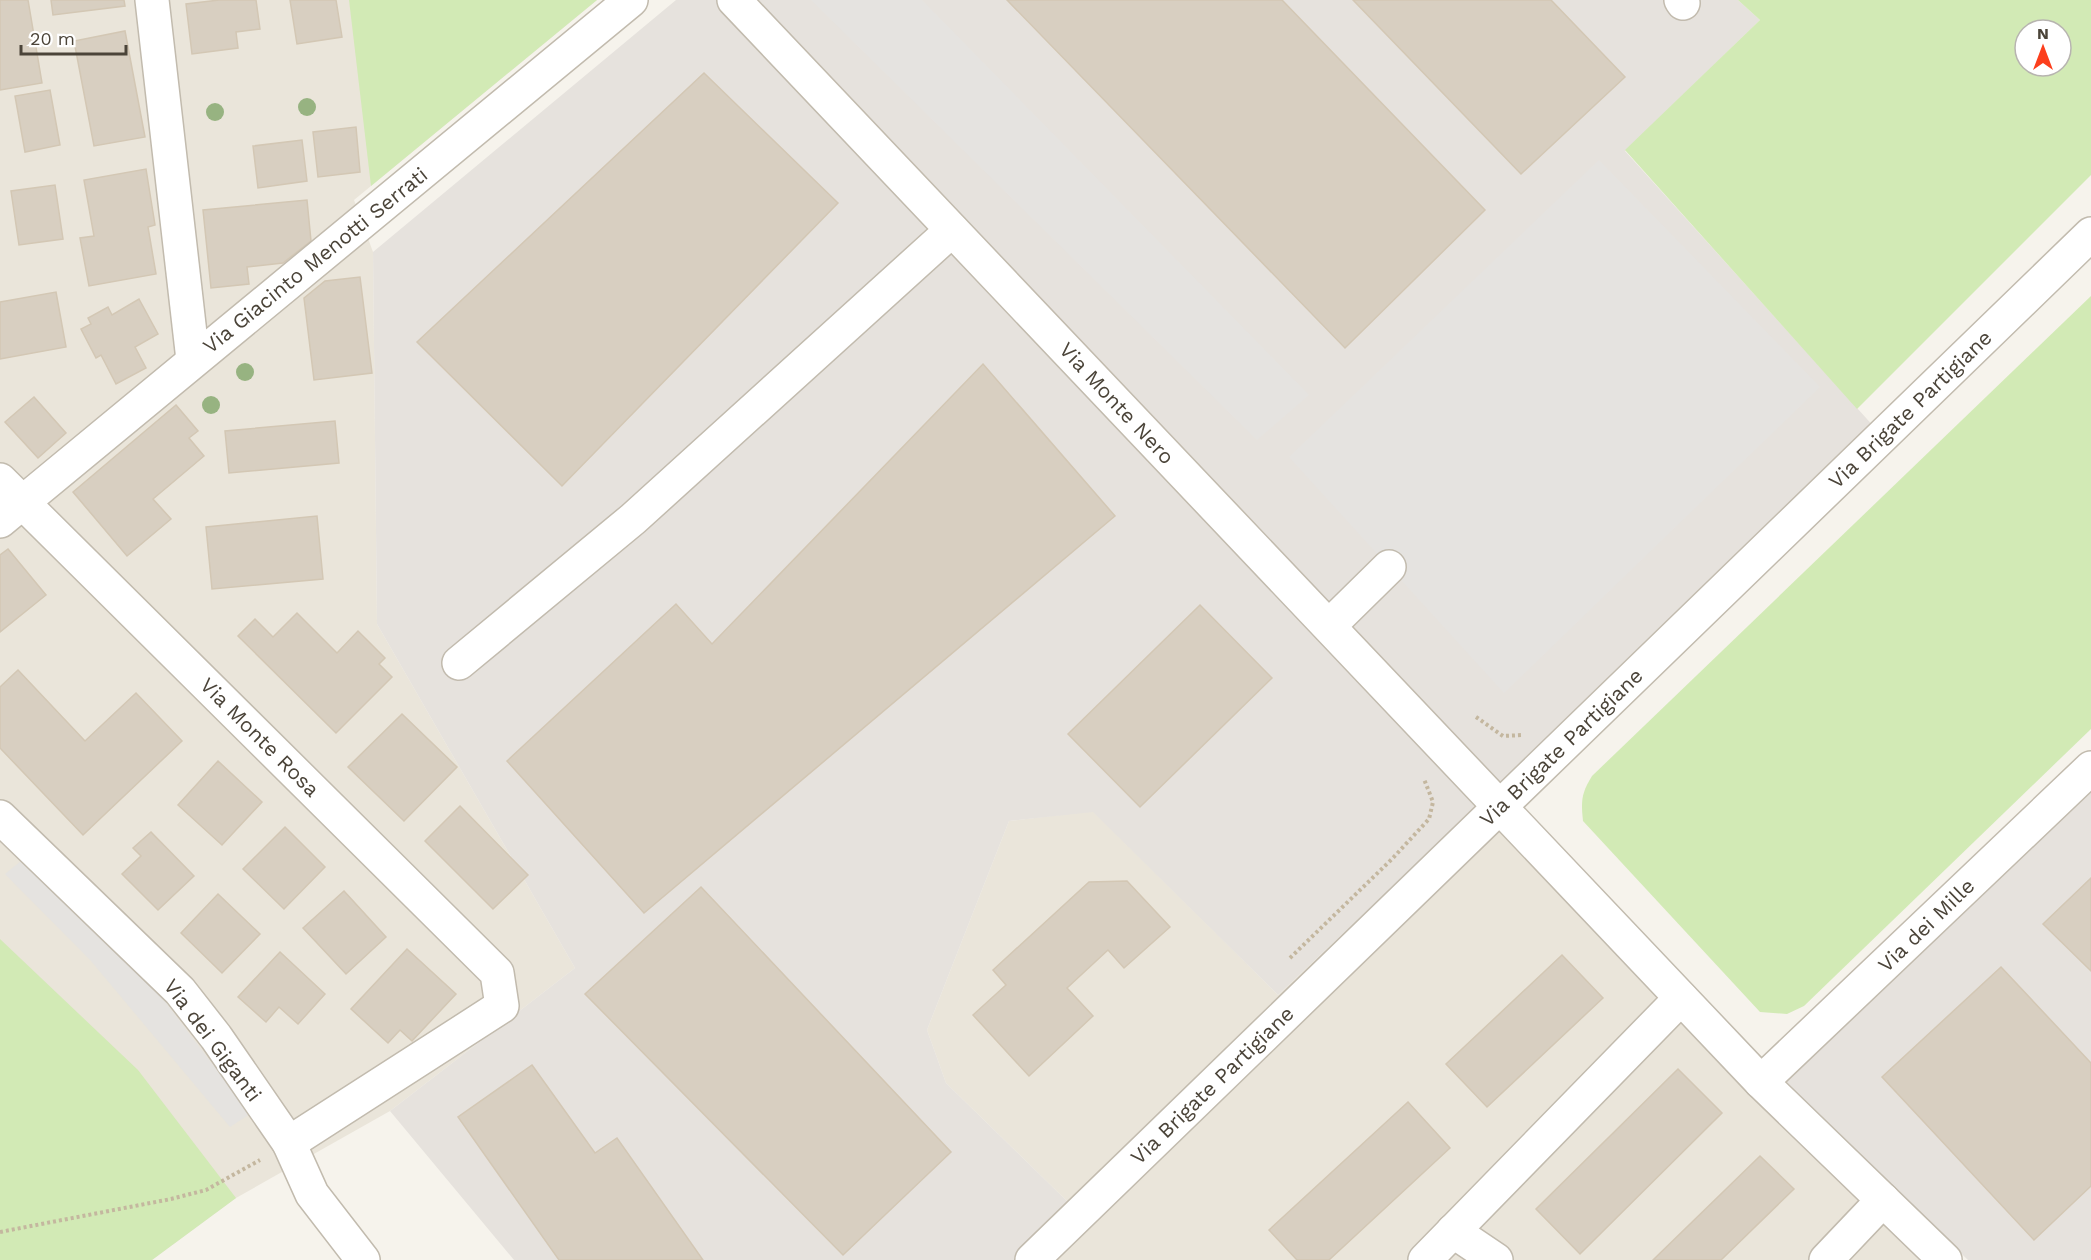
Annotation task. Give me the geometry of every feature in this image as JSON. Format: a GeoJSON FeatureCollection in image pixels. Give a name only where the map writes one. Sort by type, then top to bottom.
{"type":"FeatureCollection","features":[{"type":"Feature","properties":{"kind":"street"},"geometry":{"type":"LineString","coordinates":[[152,0],[193,360]]}},
{"type":"Feature","properties":{"kind":"street","name":"Via Giacinto Menotti Serrati"},"geometry":{"type":"LineString","coordinates":[[8,501],[193,360],[632,0]]}},
{"type":"Feature","properties":{"kind":"street","name":"Via Monte Nero"},"geometry":{"type":"LineString","coordinates":[[734,0],[1499,807]]}},
{"type":"Feature","properties":{"kind":"street"},"geometry":{"type":"LineString","coordinates":[[459,663],[633,519],[952,230]]}},
{"type":"Feature","properties":{"kind":"street","name":"Via Brigate Partigiane"},"geometry":{"type":"LineString","coordinates":[[1032,1260],[2091,234]]}},
{"type":"Feature","properties":{"kind":"street","name":"Via Monte Rosa"},"geometry":{"type":"LineString","coordinates":[[8,501],[497,973],[502,1006],[289,1143]]}},
{"type":"Feature","properties":{"kind":"street"},"geometry":{"type":"LineString","coordinates":[[1329,626],[1389,567]]}},
{"type":"Feature","properties":{"kind":"street","name":"Via dei Mille"},"geometry":{"type":"LineString","coordinates":[[1761,1082],[2091,768]]}},
{"type":"Feature","properties":{"kind":"street"},"geometry":{"type":"LineString","coordinates":[[1499,807],[1761,1082],[1945,1260]]}},
{"type":"Feature","properties":{"kind":"street","name":"Via dei Giganti"},"geometry":{"type":"LineString","coordinates":[[5,826],[180,991],[216,1037],[289,1143],[312,1194],[363,1260]]}},
{"type":"Feature","properties":{"kind":"street"},"geometry":{"type":"LineString","coordinates":[[1425,1260],[1681,998]]}},
{"type":"Feature","properties":{"kind":"street"},"geometry":{"type":"LineString","coordinates":[[1826,1260],[1883,1200]]}},
{"type":"Feature","properties":{"kind":"street"},"geometry":{"type":"LineString","coordinates":[[1453,1231],[1496,1260]]}},
{"type":"Feature","properties":{"kind":"path"},"geometry":{"type":"LineString","coordinates":[[0,1232],[171,1199],[206,1190],[289,1143]]}},
{"type":"Feature","properties":{"kind":"shaded area"},"geometry":{"type":"Polygon","coordinates":[[[0,0],[597,0],[354,200],[373,252],[377,624],[575,968],[390,1111],[236,1198],[152,1260],[0,1260],[0,0]]]}},
{"type":"Feature","properties":{"kind":"shaded area"},"geometry":{"type":"Polygon","coordinates":[[[676,0],[1738,0],[1760,20],[1625,151],[1876,429],[1278,995],[1093,812],[1009,821],[927,1030],[946,1083],[1071,1205],[1015,1260],[514,1260],[390,1111],[575,968],[377,624],[373,252],[676,0]]]}},
{"type":"Feature","properties":{"kind":"shaded area"},"geometry":{"type":"Polygon","coordinates":[[[811,0],[922,0],[1309,395],[1257,440],[811,0]]]}},
{"type":"Feature","properties":{"kind":"shaded area"},"geometry":{"type":"Polygon","coordinates":[[[1599,160],[1820,387],[1504,693],[1289,457],[1599,160]]]}},
{"type":"Feature","properties":{"kind":"shaded area"},"geometry":{"type":"Polygon","coordinates":[[[2091,791],[2091,1260],[1968,1260],[1784,1082],[2091,791]]]}},
{"type":"Feature","properties":{"kind":"shaded area"},"geometry":{"type":"Polygon","coordinates":[[[1480,804],[1929,1260],[1021,1260],[1071,1205],[946,1083],[927,1030],[1009,821],[1093,811],[1278,995],[1480,804]]]}},
{"type":"Feature","properties":{"kind":"shaded area"},"geometry":{"type":"Polygon","coordinates":[[[26,857],[145,975],[250,1114],[230,1127],[91,961],[5,874],[26,857]]]}},
{"type":"Feature","properties":{"kind":"green space"},"geometry":{"type":"Polygon","coordinates":[[[349,0],[597,0],[371,186],[349,0]]]}},
{"type":"Feature","properties":{"kind":"green space"},"geometry":{"type":"Polygon","coordinates":[[[1738,0],[2091,0],[2091,175],[1857,409],[1625,150],[1760,20],[1738,0]]]}},
{"type":"Feature","properties":{"kind":"green space"},"geometry":{"type":"Polygon","coordinates":[[[2091,296],[2091,729],[1804,1006],[1787,1014],[1760,1012],[1583,821],[1582,803],[1586,788],[1592,776],[2091,296]]]}},
{"type":"Feature","properties":{"kind":"green space"},"geometry":{"type":"Polygon","coordinates":[[[0,939],[138,1070],[236,1198],[152,1260],[0,1260],[0,939]]]}},
{"type":"Feature","properties":{"kind":"building"},"geometry":{"type":"Polygon","coordinates":[[[0,0],[28,0],[42,83],[0,90],[0,0]]]}},
{"type":"Feature","properties":{"kind":"building"},"geometry":{"type":"Polygon","coordinates":[[[51,0],[124,0],[125,6],[53,15],[51,0]]]}},
{"type":"Feature","properties":{"kind":"building"},"geometry":{"type":"Polygon","coordinates":[[[219,0],[256,0],[260,29],[236,32],[238,48],[192,54],[186,4],[219,0]]]}},
{"type":"Feature","properties":{"kind":"building"},"geometry":{"type":"Polygon","coordinates":[[[290,0],[336,0],[342,37],[297,44],[290,0]]]}},
{"type":"Feature","properties":{"kind":"building"},"geometry":{"type":"Polygon","coordinates":[[[1007,0],[1282,0],[1485,210],[1345,348],[1007,0]]]}},
{"type":"Feature","properties":{"kind":"building"},"geometry":{"type":"Polygon","coordinates":[[[1353,0],[1551,0],[1625,77],[1521,174],[1353,0]]]}},
{"type":"Feature","properties":{"kind":"building"},"geometry":{"type":"Polygon","coordinates":[[[125,31],[145,137],[94,146],[74,41],[125,31]]]}},
{"type":"Feature","properties":{"kind":"building"},"geometry":{"type":"Polygon","coordinates":[[[704,73],[838,203],[562,486],[417,342],[704,73]]]}},
{"type":"Feature","properties":{"kind":"building"},"geometry":{"type":"Polygon","coordinates":[[[50,90],[60,145],[25,152],[15,96],[50,90]]]}},
{"type":"Feature","properties":{"kind":"building"},"geometry":{"type":"Polygon","coordinates":[[[356,127],[360,172],[318,177],[313,132],[356,127]]]}},
{"type":"Feature","properties":{"kind":"building"},"geometry":{"type":"Polygon","coordinates":[[[302,140],[307,181],[258,188],[253,146],[302,140]]]}},
{"type":"Feature","properties":{"kind":"building"},"geometry":{"type":"Polygon","coordinates":[[[146,169],[155,225],[148,227],[156,274],[89,286],[80,238],[94,236],[84,180],[146,169]]]}},
{"type":"Feature","properties":{"kind":"building"},"geometry":{"type":"Polygon","coordinates":[[[55,185],[63,239],[19,245],[11,191],[55,185]]]}},
{"type":"Feature","properties":{"kind":"building"},"geometry":{"type":"Polygon","coordinates":[[[307,200],[311,241],[283,263],[247,267],[249,284],[211,288],[203,210],[307,200]]]}},
{"type":"Feature","properties":{"kind":"building"},"geometry":{"type":"Polygon","coordinates":[[[360,277],[372,373],[314,380],[304,298],[325,281],[360,277]]]}},
{"type":"Feature","properties":{"kind":"building"},"geometry":{"type":"Polygon","coordinates":[[[56,292],[66,347],[0,359],[0,302],[56,292]]]}},
{"type":"Feature","properties":{"kind":"building"},"geometry":{"type":"Polygon","coordinates":[[[139,299],[158,334],[135,347],[146,368],[116,384],[101,355],[96,358],[81,329],[91,324],[88,318],[108,307],[112,315],[139,299]]]}},
{"type":"Feature","properties":{"kind":"building"},"geometry":{"type":"Polygon","coordinates":[[[983,364],[1115,516],[644,913],[507,761],[676,604],[712,644],[983,364]]]}},
{"type":"Feature","properties":{"kind":"building"},"geometry":{"type":"Polygon","coordinates":[[[34,397],[66,433],[38,458],[5,422],[34,397]]]}},
{"type":"Feature","properties":{"kind":"building"},"geometry":{"type":"Polygon","coordinates":[[[176,405],[198,431],[189,438],[204,456],[153,499],[171,519],[127,556],[73,492],[176,405]]]}},
{"type":"Feature","properties":{"kind":"building"},"geometry":{"type":"Polygon","coordinates":[[[335,421],[339,463],[229,473],[225,431],[335,421]]]}},
{"type":"Feature","properties":{"kind":"building"},"geometry":{"type":"Polygon","coordinates":[[[317,516],[323,579],[212,589],[206,527],[317,516]]]}},
{"type":"Feature","properties":{"kind":"building"},"geometry":{"type":"Polygon","coordinates":[[[8,549],[46,595],[0,632],[0,555],[8,549]]]}},
{"type":"Feature","properties":{"kind":"building"},"geometry":{"type":"Polygon","coordinates":[[[1200,605],[1272,678],[1140,807],[1068,734],[1200,605]]]}},
{"type":"Feature","properties":{"kind":"building"},"geometry":{"type":"Polygon","coordinates":[[[297,613],[337,653],[358,631],[385,658],[379,664],[392,677],[336,733],[238,636],[255,619],[273,637],[297,613]]]}},
{"type":"Feature","properties":{"kind":"building"},"geometry":{"type":"Polygon","coordinates":[[[18,670],[85,741],[136,693],[182,741],[83,835],[0,748],[0,687],[18,670]]]}},
{"type":"Feature","properties":{"kind":"building"},"geometry":{"type":"Polygon","coordinates":[[[402,714],[457,767],[404,821],[348,767],[402,714]]]}},
{"type":"Feature","properties":{"kind":"building"},"geometry":{"type":"Polygon","coordinates":[[[218,761],[262,802],[222,845],[178,805],[218,761]]]}},
{"type":"Feature","properties":{"kind":"building"},"geometry":{"type":"Polygon","coordinates":[[[460,806],[528,875],[493,909],[425,841],[460,806]]]}},
{"type":"Feature","properties":{"kind":"building"},"geometry":{"type":"Polygon","coordinates":[[[285,827],[325,867],[284,909],[243,869],[285,827]]]}},
{"type":"Feature","properties":{"kind":"building"},"geometry":{"type":"Polygon","coordinates":[[[151,832],[194,876],[158,910],[122,874],[141,856],[133,848],[151,832]]]}},
{"type":"Feature","properties":{"kind":"building"},"geometry":{"type":"Polygon","coordinates":[[[2091,878],[2091,971],[2043,924],[2091,878]]]}},
{"type":"Feature","properties":{"kind":"building"},"geometry":{"type":"Polygon","coordinates":[[[1127,881],[1170,927],[1124,968],[1108,950],[1067,988],[1093,1016],[1029,1076],[973,1015],[1006,985],[993,970],[1089,882],[1127,881]]]}},
{"type":"Feature","properties":{"kind":"building"},"geometry":{"type":"Polygon","coordinates":[[[701,887],[951,1152],[843,1255],[585,994],[701,887]]]}},
{"type":"Feature","properties":{"kind":"building"},"geometry":{"type":"Polygon","coordinates":[[[344,891],[386,937],[346,974],[303,928],[344,891]]]}},
{"type":"Feature","properties":{"kind":"building"},"geometry":{"type":"Polygon","coordinates":[[[218,894],[260,934],[222,973],[181,933],[218,894]]]}},
{"type":"Feature","properties":{"kind":"building"},"geometry":{"type":"Polygon","coordinates":[[[407,949],[456,994],[412,1041],[400,1030],[388,1043],[351,1009],[407,949]]]}},
{"type":"Feature","properties":{"kind":"building"},"geometry":{"type":"Polygon","coordinates":[[[280,952],[325,994],[298,1024],[279,1007],[266,1022],[238,997],[280,952]]]}},
{"type":"Feature","properties":{"kind":"building"},"geometry":{"type":"Polygon","coordinates":[[[1562,955],[1603,998],[1487,1107],[1446,1064],[1562,955]]]}},
{"type":"Feature","properties":{"kind":"building"},"geometry":{"type":"Polygon","coordinates":[[[2001,967],[2091,1063],[2091,1186],[2034,1240],[1882,1077],[2001,967]]]}},
{"type":"Feature","properties":{"kind":"building"},"geometry":{"type":"Polygon","coordinates":[[[532,1065],[595,1153],[617,1138],[703,1260],[559,1260],[458,1117],[532,1065]]]}},
{"type":"Feature","properties":{"kind":"building"},"geometry":{"type":"Polygon","coordinates":[[[1678,1069],[1722,1113],[1580,1254],[1536,1209],[1678,1069]]]}},
{"type":"Feature","properties":{"kind":"building"},"geometry":{"type":"Polygon","coordinates":[[[1408,1102],[1450,1148],[1329,1260],[1297,1260],[1269,1230],[1408,1102]]]}},
{"type":"Feature","properties":{"kind":"building"},"geometry":{"type":"Polygon","coordinates":[[[1760,1156],[1794,1189],[1721,1260],[1653,1260],[1760,1156]]]}}]}
